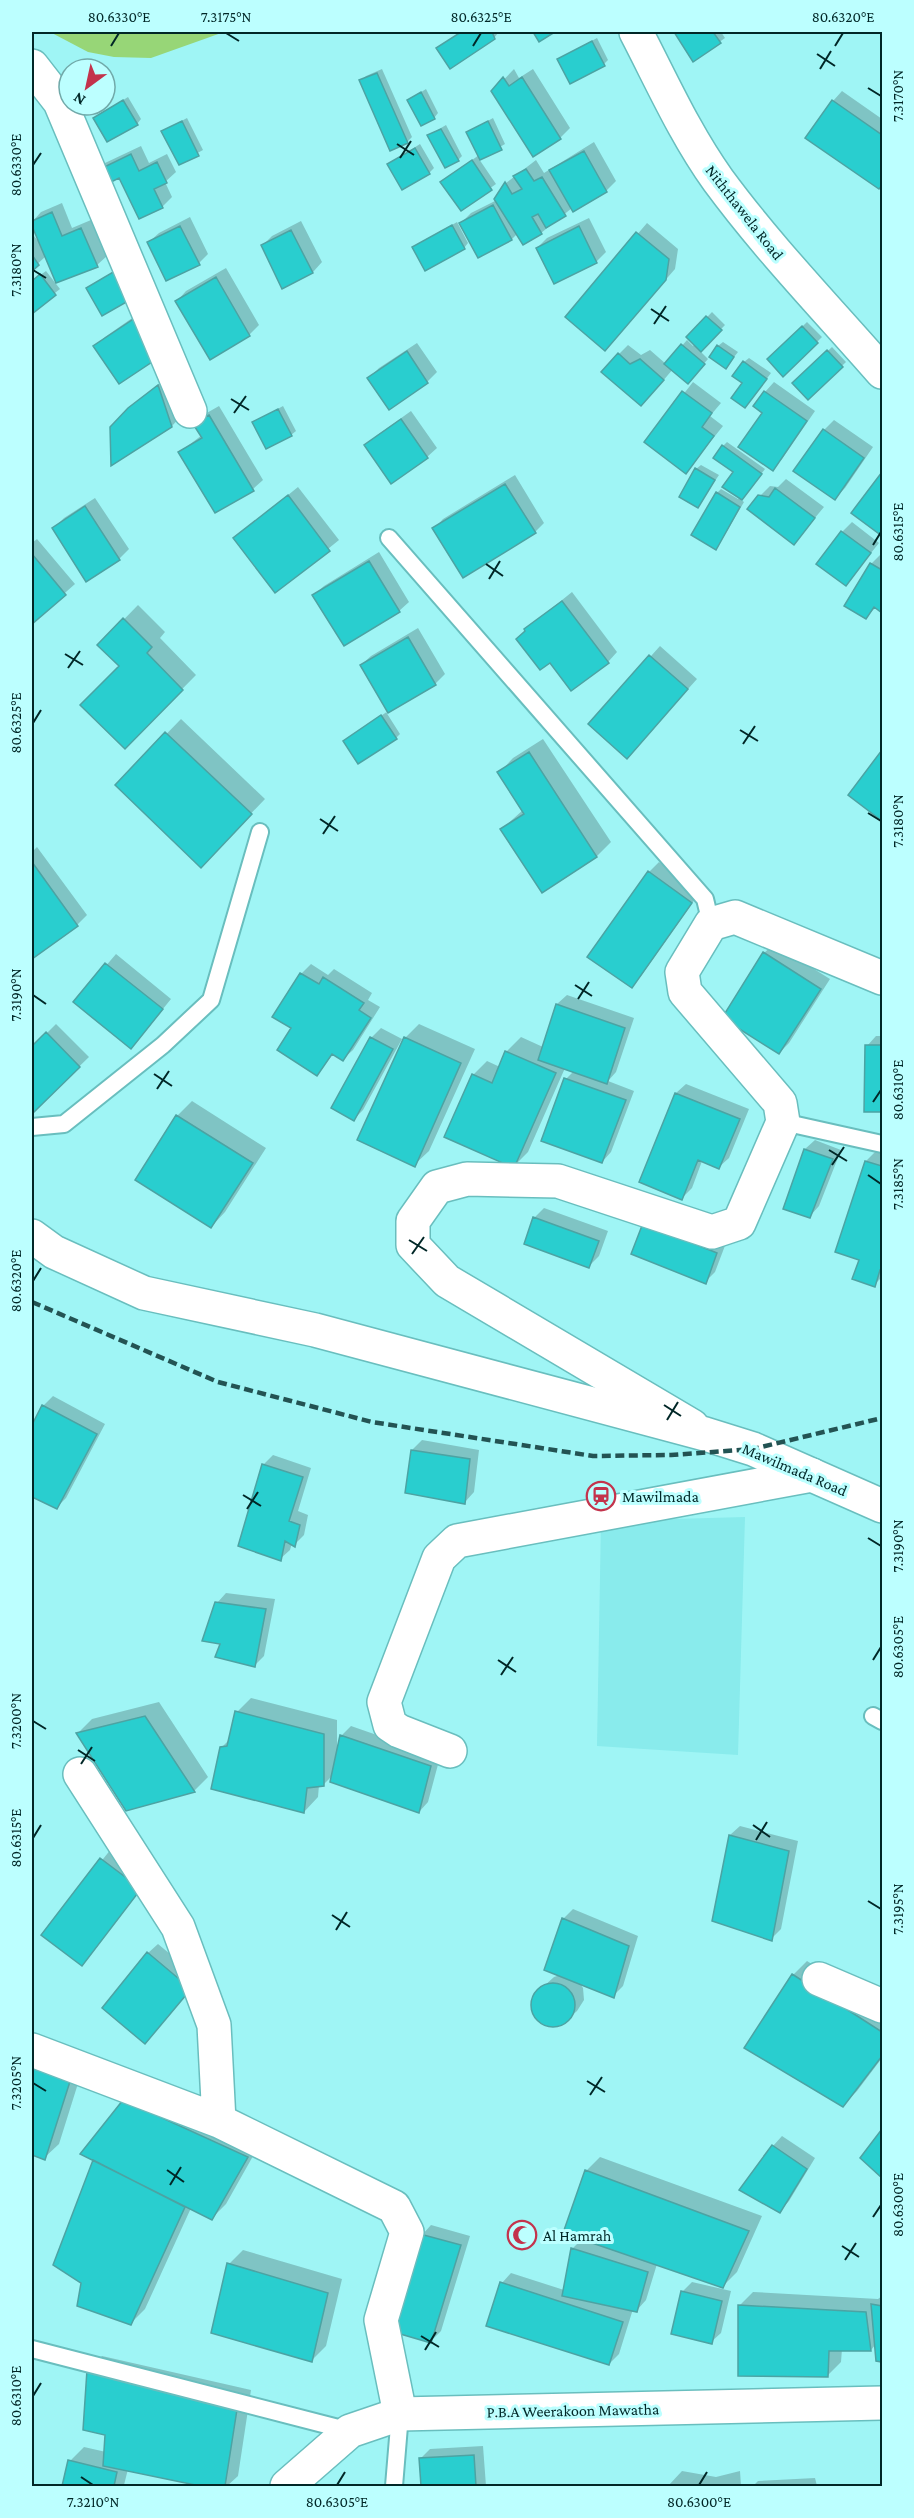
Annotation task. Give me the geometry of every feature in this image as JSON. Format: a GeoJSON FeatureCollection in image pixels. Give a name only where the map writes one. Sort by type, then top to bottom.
{"type":"FeatureCollection","features":[{"type":"Feature","properties":{"kind":"street","name":"Niththawela Road"},"geometry":{"type":"LineString","coordinates":[[636,32],[686,130],[717,179],[757,231],[882,372]]}},
{"type":"Feature","properties":{"kind":"street"},"geometry":{"type":"LineString","coordinates":[[32,66],[60,102],[190,411]]}},
{"type":"Feature","properties":{"kind":"street"},"geometry":{"type":"LineString","coordinates":[[705,1434],[447,1281],[413,1245],[413,1221],[437,1187],[468,1179],[558,1181],[712,1232],[740,1223],[783,1122],[780,1104],[685,992],[682,972],[711,924],[735,917],[882,978]]}},
{"type":"Feature","properties":{"kind":"street"},"geometry":{"type":"LineString","coordinates":[[32,1236],[54,1252],[144,1293],[315,1330],[705,1434]]}},
{"type":"Feature","properties":{"kind":"street","name":"Mawilmada Road"},"geometry":{"type":"LineString","coordinates":[[705,1434],[753,1449],[882,1506]]}},
{"type":"Feature","properties":{"kind":"street"},"geometry":{"type":"LineString","coordinates":[[450,1751],[399,1731],[390,1725],[384,1702],[439,1558],[457,1542],[812,1475]]}},
{"type":"Feature","properties":{"kind":"street"},"geometry":{"type":"LineString","coordinates":[[80,1774],[178,1927],[214,2025],[219,2121]]}},
{"type":"Feature","properties":{"kind":"street"},"geometry":{"type":"LineString","coordinates":[[819,1978],[882,2006]]}},
{"type":"Feature","properties":{"kind":"street"},"geometry":{"type":"LineString","coordinates":[[32,2050],[219,2121],[394,2207],[407,2232],[381,2320],[400,2414]]}},
{"type":"Feature","properties":{"kind":"street","name":"P.B.A Weerakoon Mawatha"},"geometry":{"type":"LineString","coordinates":[[286,2487],[350,2430],[400,2414],[882,2403]]}},
{"type":"Feature","properties":{"kind":"lane"},"geometry":{"type":"LineString","coordinates":[[389,538],[705,899],[711,924]]}},
{"type":"Feature","properties":{"kind":"lane"},"geometry":{"type":"LineString","coordinates":[[32,1127],[64,1124],[163,1045],[211,1000],[260,832]]}},
{"type":"Feature","properties":{"kind":"lane"},"geometry":{"type":"LineString","coordinates":[[783,1122],[882,1144]]}},
{"type":"Feature","properties":{"kind":"lane"},"geometry":{"type":"LineString","coordinates":[[32,2349],[350,2430]]}},
{"type":"Feature","properties":{"kind":"lane"},"geometry":{"type":"LineString","coordinates":[[394,2487],[400,2414]]}},
{"type":"Feature","properties":{"kind":"shaded area"},"geometry":{"type":"Polygon","coordinates":[[[745,1517],[738,1755],[597,1746],[601,1521],[745,1517]]]}},
{"type":"Feature","properties":{"kind":"green space"},"geometry":{"type":"Polygon","coordinates":[[[50,32],[224,32],[151,58],[114,57],[88,52],[50,32]]]}},
{"type":"Feature","properties":{"kind":"building"},"geometry":{"type":"Polygon","coordinates":[[[461,32],[492,32],[495,39],[450,69],[436,48],[461,32]]]}},
{"type":"Feature","properties":{"kind":"building"},"geometry":{"type":"Polygon","coordinates":[[[533,32],[555,32],[539,42],[533,32]]]}},
{"type":"Feature","properties":{"kind":"building"},"geometry":{"type":"Polygon","coordinates":[[[674,32],[713,32],[721,43],[693,62],[674,32]]]}},
{"type":"Feature","properties":{"kind":"building"},"geometry":{"type":"Polygon","coordinates":[[[592,41],[605,66],[570,84],[557,59],[592,41]]]}},
{"type":"Feature","properties":{"kind":"building"},"geometry":{"type":"Polygon","coordinates":[[[377,73],[408,143],[390,151],[359,80],[377,73]]]}},
{"type":"Feature","properties":{"kind":"building"},"geometry":{"type":"Polygon","coordinates":[[[503,77],[509,86],[522,77],[561,139],[533,157],[491,91],[503,77]]]}},
{"type":"Feature","properties":{"kind":"building"},"geometry":{"type":"Polygon","coordinates":[[[421,92],[435,119],[421,126],[407,100],[421,92]]]}},
{"type":"Feature","properties":{"kind":"building"},"geometry":{"type":"Polygon","coordinates":[[[123,100],[138,125],[107,142],[93,118],[117,117],[117,104],[123,100]]]}},
{"type":"Feature","properties":{"kind":"building"},"geometry":{"type":"Polygon","coordinates":[[[832,100],[882,135],[882,185],[879,189],[805,138],[832,100]]]}},
{"type":"Feature","properties":{"kind":"building"},"geometry":{"type":"Polygon","coordinates":[[[182,121],[199,156],[179,165],[161,131],[182,121]]]}},
{"type":"Feature","properties":{"kind":"building"},"geometry":{"type":"Polygon","coordinates":[[[488,121],[502,150],[480,160],[466,132],[488,121]]]}},
{"type":"Feature","properties":{"kind":"building"},"geometry":{"type":"Polygon","coordinates":[[[441,129],[459,161],[445,168],[427,135],[441,129]]]}},
{"type":"Feature","properties":{"kind":"building"},"geometry":{"type":"Polygon","coordinates":[[[415,148],[430,174],[402,190],[387,164],[415,148]]]}},
{"type":"Feature","properties":{"kind":"building"},"geometry":{"type":"Polygon","coordinates":[[[584,151],[607,192],[573,212],[549,170],[584,151]]]}},
{"type":"Feature","properties":{"kind":"building"},"geometry":{"type":"Polygon","coordinates":[[[131,154],[139,171],[157,162],[167,183],[154,189],[163,208],[139,219],[119,178],[105,185],[94,172],[131,154]]]}},
{"type":"Feature","properties":{"kind":"building"},"geometry":{"type":"Polygon","coordinates":[[[472,160],[492,190],[461,211],[440,182],[472,160]]]}},
{"type":"Feature","properties":{"kind":"building"},"geometry":{"type":"Polygon","coordinates":[[[526,169],[534,181],[542,177],[566,216],[546,228],[538,214],[532,217],[542,234],[523,245],[494,199],[505,182],[512,194],[522,189],[513,176],[526,169]]]}},
{"type":"Feature","properties":{"kind":"building"},"geometry":{"type":"Polygon","coordinates":[[[493,205],[512,240],[478,258],[459,223],[493,205]]]}},
{"type":"Feature","properties":{"kind":"building"},"geometry":{"type":"Polygon","coordinates":[[[52,212],[62,236],[81,228],[98,267],[56,283],[32,226],[32,221],[52,212]]]}},
{"type":"Feature","properties":{"kind":"building"},"geometry":{"type":"Polygon","coordinates":[[[452,225],[465,249],[425,271],[412,247],[452,225]]]}},
{"type":"Feature","properties":{"kind":"building"},"geometry":{"type":"Polygon","coordinates":[[[180,226],[200,265],[166,281],[147,242],[180,226]]]}},
{"type":"Feature","properties":{"kind":"building"},"geometry":{"type":"Polygon","coordinates":[[[579,226],[597,263],[554,284],[536,248],[579,226]]]}},
{"type":"Feature","properties":{"kind":"building"},"geometry":{"type":"Polygon","coordinates":[[[291,230],[313,273],[282,289],[261,245],[291,230]]]}},
{"type":"Feature","properties":{"kind":"building"},"geometry":{"type":"Polygon","coordinates":[[[636,232],[669,259],[666,280],[605,351],[565,317],[636,232]]]}},
{"type":"Feature","properties":{"kind":"building"},"geometry":{"type":"Polygon","coordinates":[[[32,255],[39,265],[32,271],[32,255]]]}},
{"type":"Feature","properties":{"kind":"building"},"geometry":{"type":"Polygon","coordinates":[[[120,268],[137,296],[102,316],[86,288],[120,268]]]}},
{"type":"Feature","properties":{"kind":"building"},"geometry":{"type":"Polygon","coordinates":[[[40,274],[56,295],[32,314],[32,281],[40,274]]]}},
{"type":"Feature","properties":{"kind":"building"},"geometry":{"type":"Polygon","coordinates":[[[216,277],[250,336],[210,360],[175,301],[216,277]]]}},
{"type":"Feature","properties":{"kind":"building"},"geometry":{"type":"Polygon","coordinates":[[[138,316],[164,354],[119,384],[93,346],[138,316]]]}},
{"type":"Feature","properties":{"kind":"building"},"geometry":{"type":"Polygon","coordinates":[[[706,316],[722,330],[701,352],[686,337],[706,316]]]}},
{"type":"Feature","properties":{"kind":"building"},"geometry":{"type":"Polygon","coordinates":[[[802,326],[818,343],[783,377],[767,359],[802,326]]]}},
{"type":"Feature","properties":{"kind":"building"},"geometry":{"type":"Polygon","coordinates":[[[681,344],[705,364],[688,384],[664,364],[681,344]]]}},
{"type":"Feature","properties":{"kind":"building"},"geometry":{"type":"Polygon","coordinates":[[[717,345],[734,357],[726,369],[709,357],[717,345]]]}},
{"type":"Feature","properties":{"kind":"building"},"geometry":{"type":"Polygon","coordinates":[[[827,350],[843,367],[808,400],[792,383],[827,350]]]}},
{"type":"Feature","properties":{"kind":"building"},"geometry":{"type":"Polygon","coordinates":[[[407,351],[428,383],[389,410],[367,378],[407,351]]]}},
{"type":"Feature","properties":{"kind":"building"},"geometry":{"type":"Polygon","coordinates":[[[618,353],[630,364],[640,359],[664,380],[641,406],[601,372],[618,353]]]}},
{"type":"Feature","properties":{"kind":"building"},"geometry":{"type":"Polygon","coordinates":[[[743,361],[767,379],[745,408],[731,398],[742,383],[732,376],[743,361]]]}},
{"type":"Feature","properties":{"kind":"building"},"geometry":{"type":"Polygon","coordinates":[[[158,385],[172,427],[111,466],[110,427],[128,408],[158,385]]]}},
{"type":"Feature","properties":{"kind":"building"},"geometry":{"type":"Polygon","coordinates":[[[682,391],[712,413],[702,427],[714,436],[686,474],[644,442],[682,391]]]}},
{"type":"Feature","properties":{"kind":"building"},"geometry":{"type":"Polygon","coordinates":[[[764,391],[807,421],[773,471],[738,447],[762,413],[753,406],[764,391]]]}},
{"type":"Feature","properties":{"kind":"building"},"geometry":{"type":"Polygon","coordinates":[[[278,409],[292,436],[266,449],[252,422],[278,409]]]}},
{"type":"Feature","properties":{"kind":"building"},"geometry":{"type":"Polygon","coordinates":[[[209,415],[254,491],[215,513],[178,452],[202,438],[193,424],[209,415]]]}},
{"type":"Feature","properties":{"kind":"building"},"geometry":{"type":"Polygon","coordinates":[[[401,419],[428,458],[391,484],[364,445],[401,419]]]}},
{"type":"Feature","properties":{"kind":"building"},"geometry":{"type":"Polygon","coordinates":[[[823,429],[864,458],[835,500],[793,471],[823,429]]]}},
{"type":"Feature","properties":{"kind":"building"},"geometry":{"type":"Polygon","coordinates":[[[722,445],[762,474],[742,500],[722,487],[733,472],[713,458],[722,445]]]}},
{"type":"Feature","properties":{"kind":"building"},"geometry":{"type":"Polygon","coordinates":[[[695,468],[715,480],[698,508],[679,497],[695,468]]]}},
{"type":"Feature","properties":{"kind":"building"},"geometry":{"type":"Polygon","coordinates":[[[882,472],[882,536],[851,513],[882,472]]]}},
{"type":"Feature","properties":{"kind":"building"},"geometry":{"type":"Polygon","coordinates":[[[505,484],[536,533],[463,578],[432,528],[505,484]]]}},
{"type":"Feature","properties":{"kind":"building"},"geometry":{"type":"Polygon","coordinates":[[[775,488],[815,518],[794,545],[747,509],[758,495],[769,497],[775,488]]]}},
{"type":"Feature","properties":{"kind":"building"},"geometry":{"type":"Polygon","coordinates":[[[716,492],[740,507],[716,550],[691,535],[716,492]]]}},
{"type":"Feature","properties":{"kind":"building"},"geometry":{"type":"Polygon","coordinates":[[[288,495],[330,551],[275,593],[233,538],[288,495]]]}},
{"type":"Feature","properties":{"kind":"building"},"geometry":{"type":"Polygon","coordinates":[[[85,506],[120,560],[86,582],[52,528],[85,506]]]}},
{"type":"Feature","properties":{"kind":"building"},"geometry":{"type":"Polygon","coordinates":[[[841,531],[871,553],[846,586],[816,564],[841,531]]]}},
{"type":"Feature","properties":{"kind":"building"},"geometry":{"type":"Polygon","coordinates":[[[32,554],[66,595],[32,624],[32,554]]]}},
{"type":"Feature","properties":{"kind":"building"},"geometry":{"type":"Polygon","coordinates":[[[369,561],[400,612],[344,646],[312,595],[369,561]]]}},
{"type":"Feature","properties":{"kind":"building"},"geometry":{"type":"Polygon","coordinates":[[[870,563],[882,570],[882,613],[874,607],[866,619],[844,606],[870,563]]]}},
{"type":"Feature","properties":{"kind":"building"},"geometry":{"type":"Polygon","coordinates":[[[562,601],[609,663],[571,691],[550,663],[540,670],[516,639],[525,631],[524,629],[562,601]]]}},
{"type":"Feature","properties":{"kind":"building"},"geometry":{"type":"Polygon","coordinates":[[[123,618],[152,647],[147,653],[183,690],[125,749],[80,705],[119,666],[97,645],[123,618]]]}},
{"type":"Feature","properties":{"kind":"building"},"geometry":{"type":"Polygon","coordinates":[[[408,637],[436,685],[388,713],[360,665],[408,637]]]}},
{"type":"Feature","properties":{"kind":"building"},"geometry":{"type":"Polygon","coordinates":[[[649,655],[688,689],[627,759],[588,724],[649,655]]]}},
{"type":"Feature","properties":{"kind":"building"},"geometry":{"type":"Polygon","coordinates":[[[381,715],[397,739],[358,764],[343,741],[381,715]]]}},
{"type":"Feature","properties":{"kind":"building"},"geometry":{"type":"Polygon","coordinates":[[[165,732],[252,814],[201,868],[115,785],[165,732]]]}},
{"type":"Feature","properties":{"kind":"building"},"geometry":{"type":"Polygon","coordinates":[[[882,750],[882,821],[848,795],[882,750]]]}},
{"type":"Feature","properties":{"kind":"building"},"geometry":{"type":"Polygon","coordinates":[[[529,752],[597,857],[542,893],[500,829],[524,814],[497,772],[529,752]]]}},
{"type":"Feature","properties":{"kind":"building"},"geometry":{"type":"Polygon","coordinates":[[[32,862],[78,926],[32,959],[32,862]]]}},
{"type":"Feature","properties":{"kind":"building"},"geometry":{"type":"Polygon","coordinates":[[[648,871],[692,903],[632,988],[587,957],[648,871]]]}},
{"type":"Feature","properties":{"kind":"building"},"geometry":{"type":"Polygon","coordinates":[[[763,952],[821,989],[779,1054],[722,1018],[763,952]]]}},
{"type":"Feature","properties":{"kind":"building"},"geometry":{"type":"Polygon","coordinates":[[[105,963],[163,1009],[131,1049],[73,1002],[105,963]]]}},
{"type":"Feature","properties":{"kind":"building"},"geometry":{"type":"Polygon","coordinates":[[[300,973],[319,984],[323,977],[364,1003],[359,1010],[371,1018],[343,1061],[332,1054],[317,1076],[277,1050],[291,1028],[272,1017],[300,973]]]}},
{"type":"Feature","properties":{"kind":"building"},"geometry":{"type":"Polygon","coordinates":[[[556,1004],[625,1028],[607,1084],[538,1060],[556,1004]]]}},
{"type":"Feature","properties":{"kind":"building"},"geometry":{"type":"Polygon","coordinates":[[[46,1032],[80,1067],[32,1114],[32,1046],[46,1032]]]}},
{"type":"Feature","properties":{"kind":"building"},"geometry":{"type":"Polygon","coordinates":[[[370,1037],[393,1049],[354,1121],[331,1108],[370,1037]]]}},
{"type":"Feature","properties":{"kind":"building"},"geometry":{"type":"Polygon","coordinates":[[[404,1037],[461,1063],[415,1167],[357,1140],[404,1037]]]}},
{"type":"Feature","properties":{"kind":"building"},"geometry":{"type":"Polygon","coordinates":[[[865,1045],[882,1045],[882,1112],[864,1112],[865,1045]]]}},
{"type":"Feature","properties":{"kind":"building"},"geometry":{"type":"Polygon","coordinates":[[[505,1051],[556,1073],[514,1168],[444,1137],[472,1074],[492,1083],[505,1051]]]}},
{"type":"Feature","properties":{"kind":"building"},"geometry":{"type":"Polygon","coordinates":[[[564,1078],[626,1100],[602,1163],[541,1141],[564,1078]]]}},
{"type":"Feature","properties":{"kind":"building"},"geometry":{"type":"Polygon","coordinates":[[[675,1093],[740,1119],[719,1169],[698,1160],[682,1200],[639,1182],[675,1093]]]}},
{"type":"Feature","properties":{"kind":"building"},"geometry":{"type":"Polygon","coordinates":[[[176,1115],[253,1163],[211,1228],[135,1180],[176,1115]]]}},
{"type":"Feature","properties":{"kind":"building"},"geometry":{"type":"Polygon","coordinates":[[[804,1149],[833,1159],[810,1218],[783,1209],[804,1149]]]}},
{"type":"Feature","properties":{"kind":"building"},"geometry":{"type":"Polygon","coordinates":[[[865,1161],[882,1166],[882,1271],[880,1270],[875,1287],[852,1279],[859,1260],[835,1252],[865,1161]]]}},
{"type":"Feature","properties":{"kind":"building"},"geometry":{"type":"Polygon","coordinates":[[[533,1217],[599,1241],[589,1268],[524,1244],[533,1217]]]}},
{"type":"Feature","properties":{"kind":"building"},"geometry":{"type":"Polygon","coordinates":[[[643,1223],[717,1253],[706,1284],[631,1254],[643,1223]]]}},
{"type":"Feature","properties":{"kind":"building"},"geometry":{"type":"Polygon","coordinates":[[[42,1405],[97,1434],[57,1509],[32,1497],[32,1425],[42,1405]]]}},
{"type":"Feature","properties":{"kind":"building"},"geometry":{"type":"Polygon","coordinates":[[[411,1450],[470,1459],[465,1504],[405,1493],[411,1450]]]}},
{"type":"Feature","properties":{"kind":"building"},"geometry":{"type":"Polygon","coordinates":[[[262,1464],[303,1477],[289,1521],[300,1525],[295,1547],[285,1541],[281,1561],[238,1546],[262,1464]]]}},
{"type":"Feature","properties":{"kind":"building"},"geometry":{"type":"Polygon","coordinates":[[[215,1602],[266,1609],[255,1667],[215,1657],[220,1644],[202,1641],[215,1602]]]}},
{"type":"Feature","properties":{"kind":"building"},"geometry":{"type":"Polygon","coordinates":[[[235,1711],[324,1734],[324,1786],[307,1788],[304,1813],[211,1789],[220,1747],[227,1746],[235,1711]]]}},
{"type":"Feature","properties":{"kind":"building"},"geometry":{"type":"Polygon","coordinates":[[[145,1716],[195,1792],[126,1811],[76,1733],[145,1716]]]}},
{"type":"Feature","properties":{"kind":"building"},"geometry":{"type":"Polygon","coordinates":[[[340,1735],[431,1766],[419,1813],[330,1782],[340,1735]]]}},
{"type":"Feature","properties":{"kind":"building"},"geometry":{"type":"Polygon","coordinates":[[[729,1835],[789,1851],[772,1941],[712,1921],[729,1835]]]}},
{"type":"Feature","properties":{"kind":"building"},"geometry":{"type":"Polygon","coordinates":[[[100,1858],[141,1889],[82,1966],[41,1935],[100,1858]]]}},
{"type":"Feature","properties":{"kind":"building"},"geometry":{"type":"Polygon","coordinates":[[[562,1918],[629,1946],[614,1998],[544,1970],[562,1918]]]}},
{"type":"Feature","properties":{"kind":"building"},"geometry":{"type":"Polygon","coordinates":[[[147,1952],[191,1989],[145,2044],[102,2008],[147,1952]]]}},
{"type":"Feature","properties":{"kind":"building"},"geometry":{"type":"Polygon","coordinates":[[[792,1974],[882,2032],[882,2056],[843,2107],[744,2048],[792,1974]]]}},
{"type":"Feature","properties":{"kind":"building"},"geometry":{"type":"Polygon","coordinates":[[[553,1983],[569,1989],[575,2005],[569,2021],[553,2027],[537,2021],[531,2005],[537,1989],[553,1983]]]}},
{"type":"Feature","properties":{"kind":"building"},"geometry":{"type":"Polygon","coordinates":[[[32,2061],[73,2072],[45,2160],[32,2155],[32,2061]]]}},
{"type":"Feature","properties":{"kind":"building"},"geometry":{"type":"Polygon","coordinates":[[[123,2100],[248,2157],[212,2220],[80,2154],[123,2100]]]}},
{"type":"Feature","properties":{"kind":"building"},"geometry":{"type":"Polygon","coordinates":[[[882,2129],[882,2178],[860,2158],[882,2129]]]}},
{"type":"Feature","properties":{"kind":"building"},"geometry":{"type":"Polygon","coordinates":[[[772,2145],[807,2169],[780,2213],[739,2190],[772,2145]]]}},
{"type":"Feature","properties":{"kind":"building"},"geometry":{"type":"Polygon","coordinates":[[[93,2160],[185,2207],[131,2325],[77,2306],[81,2283],[53,2265],[93,2160]]]}},
{"type":"Feature","properties":{"kind":"building"},"geometry":{"type":"Polygon","coordinates":[[[585,2170],[749,2231],[723,2288],[563,2233],[585,2170]]]}},
{"type":"Feature","properties":{"kind":"building"},"geometry":{"type":"Polygon","coordinates":[[[420,2234],[461,2245],[431,2343],[390,2331],[420,2234]]]}},
{"type":"Feature","properties":{"kind":"building"},"geometry":{"type":"Polygon","coordinates":[[[571,2248],[648,2272],[637,2312],[562,2296],[571,2248]]]}},
{"type":"Feature","properties":{"kind":"building"},"geometry":{"type":"Polygon","coordinates":[[[227,2263],[328,2293],[312,2362],[211,2333],[227,2263]]]}},
{"type":"Feature","properties":{"kind":"building"},"geometry":{"type":"Polygon","coordinates":[[[500,2282],[623,2322],[609,2365],[486,2326],[500,2282]]]}},
{"type":"Feature","properties":{"kind":"building"},"geometry":{"type":"Polygon","coordinates":[[[681,2291],[722,2301],[712,2344],[671,2334],[681,2291]]]}},
{"type":"Feature","properties":{"kind":"building"},"geometry":{"type":"Polygon","coordinates":[[[871,2304],[882,2306],[882,2362],[876,2361],[871,2304]]]}},
{"type":"Feature","properties":{"kind":"building"},"geometry":{"type":"Polygon","coordinates":[[[738,2305],[866,2312],[871,2351],[829,2351],[828,2377],[738,2376],[738,2305]]]}},
{"type":"Feature","properties":{"kind":"building"},"geometry":{"type":"Polygon","coordinates":[[[87,2370],[238,2403],[225,2486],[200,2486],[103,2466],[105,2435],[83,2430],[87,2370]]]}},
{"type":"Feature","properties":{"kind":"building"},"geometry":{"type":"Polygon","coordinates":[[[474,2455],[476,2486],[421,2486],[419,2458],[474,2455]]]}},
{"type":"Feature","properties":{"kind":"building"},"geometry":{"type":"Polygon","coordinates":[[[68,2460],[117,2472],[114,2486],[62,2486],[68,2460]]]}},
{"type":"Feature","properties":{"kind":"railway"},"geometry":{"type":"LineString","coordinates":[[32,1302],[218,1382],[372,1422],[593,1456],[671,1455],[753,1449],[882,1418]]}},
{"type":"Feature","properties":{"kind":"place","name":"Mawilmada"},"geometry":{"type":"Point","coordinates":[601,1496]}},
{"type":"Feature","properties":{"kind":"place","name":"Al Hamrah"},"geometry":{"type":"Point","coordinates":[522,2235]}}]}
